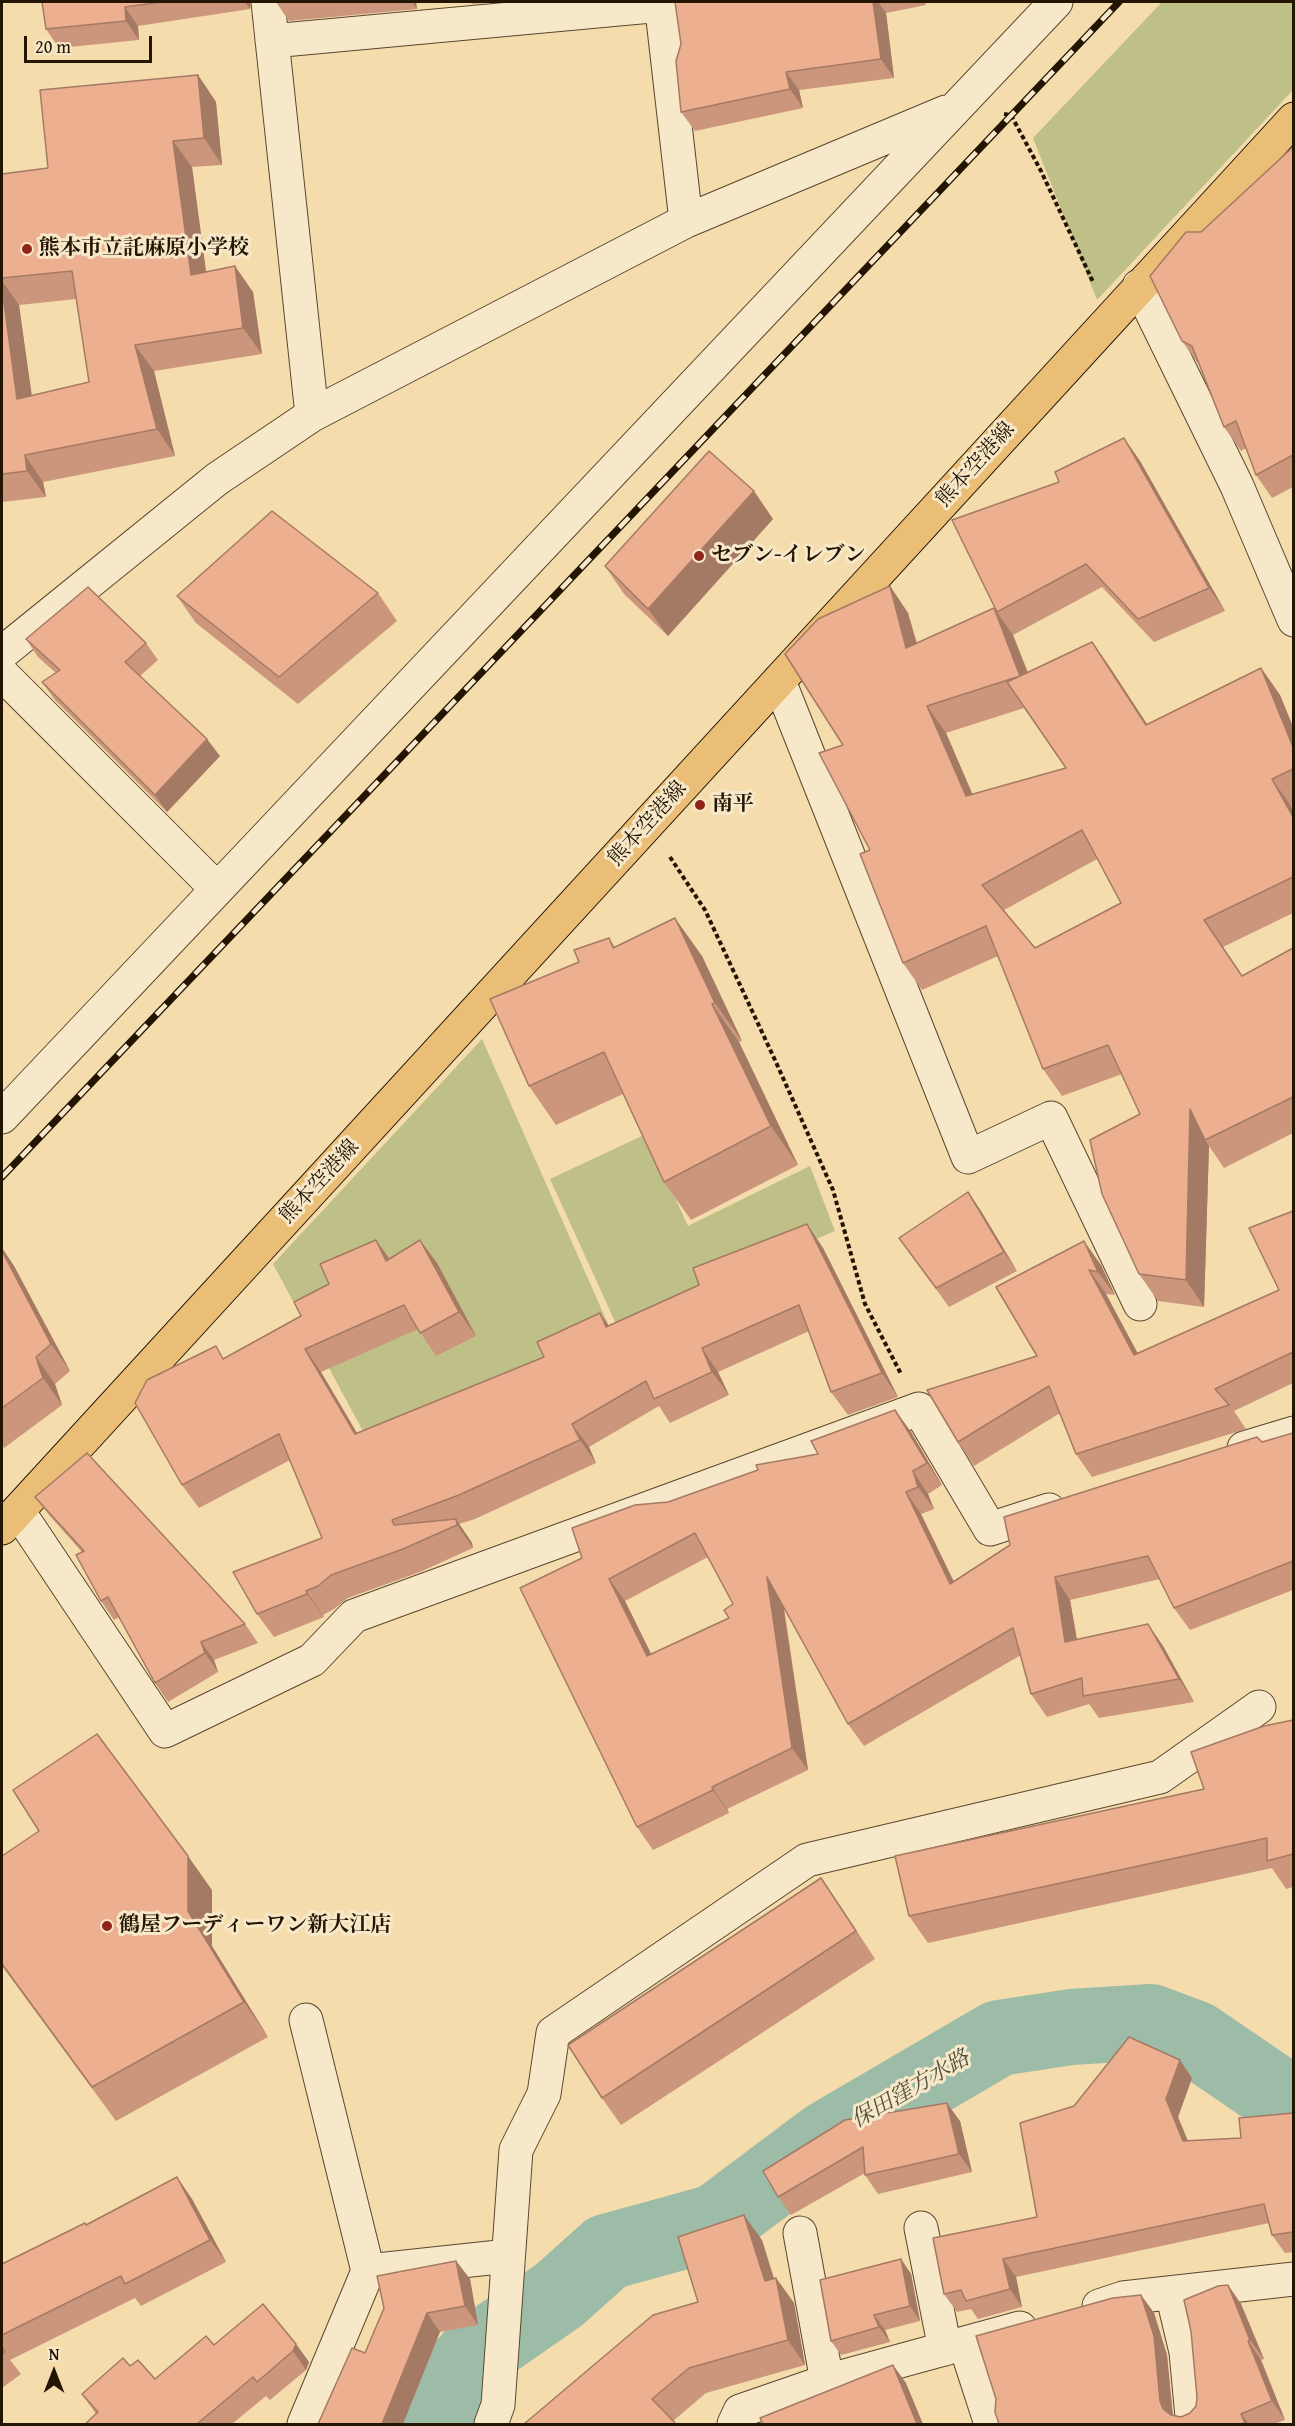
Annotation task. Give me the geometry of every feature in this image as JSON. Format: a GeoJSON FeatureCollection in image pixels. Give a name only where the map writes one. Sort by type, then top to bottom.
{"type":"FeatureCollection","features":[{"type":"Feature","properties":{"kind":"main road","name":"熊本空港線"},"geometry":{"type":"LineString","coordinates":[[10,1519],[1293,119]]}},
{"type":"Feature","properties":{"kind":"street"},"geometry":{"type":"LineString","coordinates":[[268,2],[312,415]]}},
{"type":"Feature","properties":{"kind":"street"},"geometry":{"type":"LineString","coordinates":[[2,1117],[1056,2]]}},
{"type":"Feature","properties":{"kind":"street"},"geometry":{"type":"LineString","coordinates":[[272,41],[473,12],[661,3],[686,220]]}},
{"type":"Feature","properties":{"kind":"street"},"geometry":{"type":"LineString","coordinates":[[2,653],[217,479],[312,415],[686,220],[959,106]]}},
{"type":"Feature","properties":{"kind":"street"},"geometry":{"type":"LineString","coordinates":[[1139,286],[1237,486],[1293,620]]}},
{"type":"Feature","properties":{"kind":"street"},"geometry":{"type":"LineString","coordinates":[[2,674],[217,889]]}},
{"type":"Feature","properties":{"kind":"street"},"geometry":{"type":"LineString","coordinates":[[779,681],[968,1156],[1051,1118],[1140,1304]]}},
{"type":"Feature","properties":{"kind":"street"},"geometry":{"type":"LineString","coordinates":[[10,1519],[165,1731],[312,1660],[354,1616],[919,1409],[990,1529],[1080,1500]]}},
{"type":"Feature","properties":{"kind":"street"},"geometry":{"type":"LineString","coordinates":[[1215,1458],[1293,1432]]}},
{"type":"Feature","properties":{"kind":"street"},"geometry":{"type":"LineString","coordinates":[[491,2424],[498,2405],[516,2150],[544,2094],[553,2033],[807,1860],[1160,1777],[1259,1707]]}},
{"type":"Feature","properties":{"kind":"street"},"geometry":{"type":"LineString","coordinates":[[304,2424],[368,2271],[306,2020]]}},
{"type":"Feature","properties":{"kind":"street"},"geometry":{"type":"LineString","coordinates":[[921,2228],[955,2347],[991,2424]]}},
{"type":"Feature","properties":{"kind":"street"},"geometry":{"type":"LineString","coordinates":[[800,2233],[826,2381]]}},
{"type":"Feature","properties":{"kind":"street"},"geometry":{"type":"LineString","coordinates":[[368,2271],[508,2256]]}},
{"type":"Feature","properties":{"kind":"street"},"geometry":{"type":"LineString","coordinates":[[734,2424],[740,2411],[826,2381],[955,2347],[1123,2298],[1293,2278]]}},
{"type":"Feature","properties":{"kind":"street"},"geometry":{"type":"LineString","coordinates":[[1172,2293],[1186,2352],[1192,2417]]}},
{"type":"Feature","properties":{"kind":"path"},"geometry":{"type":"LineString","coordinates":[[959,106],[1011,115],[1041,171],[1110,318]]}},
{"type":"Feature","properties":{"kind":"path"},"geometry":{"type":"LineString","coordinates":[[648,824],[705,910],[775,1059],[832,1190],[866,1304],[919,1409]]}},
{"type":"Feature","properties":{"kind":"green space"},"geometry":{"type":"Polygon","coordinates":[[[1162,2],[1293,2],[1293,90],[1097,300],[1033,138],[1162,2]]]}},
{"type":"Feature","properties":{"kind":"green space"},"geometry":{"type":"Polygon","coordinates":[[[482,1039],[612,1333],[372,1448],[273,1264],[482,1039]]]}},
{"type":"Feature","properties":{"kind":"green space"},"geometry":{"type":"Polygon","coordinates":[[[646,1134],[688,1226],[810,1166],[835,1231],[617,1326],[550,1179],[646,1134]]]}},
{"type":"Feature","properties":{"kind":"building"},"geometry":{"type":"Polygon","coordinates":[[[42,2],[162,2],[125,7],[126,21],[46,29],[42,2]]]}},
{"type":"Feature","properties":{"kind":"building"},"geometry":{"type":"Polygon","coordinates":[[[675,2],[873,2],[881,59],[786,72],[790,89],[681,112],[676,61],[681,44],[675,2]]]}},
{"type":"Feature","properties":{"kind":"building"},"geometry":{"type":"Polygon","coordinates":[[[198,75],[204,138],[173,141],[191,275],[235,266],[243,328],[135,345],[157,429],[25,455],[27,471],[2,474],[2,288],[17,399],[89,382],[72,271],[2,278],[2,174],[48,168],[40,90],[198,75]]]}},
{"type":"Feature","properties":{"kind":"building"},"geometry":{"type":"Polygon","coordinates":[[[1293,147],[1293,455],[1256,475],[1236,421],[1224,427],[1192,346],[1182,341],[1150,276],[1186,232],[1201,232],[1293,147]]]}},
{"type":"Feature","properties":{"kind":"building"},"geometry":{"type":"Polygon","coordinates":[[[1124,438],[1209,588],[1138,619],[1086,564],[997,612],[952,520],[1059,482],[1055,472],[1124,438]]]}},
{"type":"Feature","properties":{"kind":"building"},"geometry":{"type":"Polygon","coordinates":[[[709,451],[754,491],[648,609],[605,566],[709,451]]]}},
{"type":"Feature","properties":{"kind":"building"},"geometry":{"type":"Polygon","coordinates":[[[272,511],[378,593],[279,677],[177,596],[272,511]]]}},
{"type":"Feature","properties":{"kind":"building"},"geometry":{"type":"Polygon","coordinates":[[[890,586],[906,648],[994,608],[1020,676],[1092,642],[1146,725],[1261,668],[1293,747],[1293,769],[1272,779],[1293,817],[1293,877],[1204,920],[1242,976],[1293,948],[1293,1097],[1205,1140],[1190,1109],[1186,1280],[1139,1274],[1102,1194],[1090,1140],[1140,1114],[1108,1045],[1043,1069],[986,926],[903,963],[860,854],[870,850],[819,753],[843,745],[785,654],[818,619],[890,586]],[[1020,676],[927,706],[966,796],[1066,768],[1007,682],[1020,676]],[[1082,830],[982,885],[1035,948],[1121,903],[1082,830]]]}},
{"type":"Feature","properties":{"kind":"building"},"geometry":{"type":"Polygon","coordinates":[[[88,587],[146,643],[125,662],[207,739],[155,795],[42,682],[60,670],[26,639],[88,587]]]}},
{"type":"Feature","properties":{"kind":"building"},"geometry":{"type":"Polygon","coordinates":[[[675,918],[715,1003],[712,1004],[771,1126],[664,1182],[604,1052],[529,1086],[490,999],[579,962],[574,950],[609,938],[613,948],[675,918]]]}},
{"type":"Feature","properties":{"kind":"building"},"geometry":{"type":"Polygon","coordinates":[[[968,1192],[1004,1252],[936,1288],[899,1238],[968,1192]]]}},
{"type":"Feature","properties":{"kind":"building"},"geometry":{"type":"Polygon","coordinates":[[[1293,1211],[1293,1352],[1215,1389],[1229,1405],[1076,1454],[1049,1386],[958,1442],[927,1390],[1037,1356],[996,1287],[1084,1241],[1098,1272],[1089,1270],[1134,1355],[1279,1290],[1249,1228],[1293,1211]]]}},
{"type":"Feature","properties":{"kind":"building"},"geometry":{"type":"Polygon","coordinates":[[[807,1224],[882,1373],[831,1392],[799,1305],[702,1348],[712,1372],[654,1399],[646,1381],[572,1424],[580,1440],[459,1495],[392,1520],[394,1525],[456,1519],[457,1525],[403,1549],[331,1575],[318,1586],[306,1591],[307,1594],[257,1614],[233,1572],[322,1538],[279,1434],[182,1485],[135,1403],[147,1380],[216,1346],[223,1359],[301,1316],[294,1302],[329,1284],[320,1264],[376,1240],[386,1261],[420,1240],[459,1312],[420,1333],[404,1305],[305,1349],[355,1434],[544,1357],[537,1342],[600,1313],[606,1327],[699,1285],[693,1268],[807,1224]]]}},
{"type":"Feature","properties":{"kind":"building"},"geometry":{"type":"Polygon","coordinates":[[[2,1251],[51,1344],[36,1357],[43,1378],[2,1408],[2,1251]]]}},
{"type":"Feature","properties":{"kind":"building"},"geometry":{"type":"Polygon","coordinates":[[[895,1410],[927,1463],[913,1471],[918,1487],[906,1492],[950,1584],[1010,1545],[1004,1517],[1257,1437],[1262,1442],[1293,1433],[1293,1561],[1174,1608],[1148,1556],[1055,1577],[1065,1642],[1148,1624],[1179,1679],[1083,1696],[1082,1678],[1031,1694],[1013,1628],[848,1724],[767,1577],[792,1748],[637,1827],[520,1588],[582,1558],[572,1528],[635,1505],[668,1502],[758,1470],[756,1465],[818,1454],[811,1441],[895,1410]],[[695,1533],[609,1579],[647,1656],[729,1618],[724,1610],[733,1604],[695,1533]]]}},
{"type":"Feature","properties":{"kind":"building"},"geometry":{"type":"Polygon","coordinates":[[[87,1453],[245,1624],[201,1642],[205,1653],[155,1683],[108,1597],[101,1601],[76,1555],[84,1551],[35,1497],[87,1453]]]}},
{"type":"Feature","properties":{"kind":"building"},"geometry":{"type":"Polygon","coordinates":[[[1293,1720],[1293,1854],[1267,1861],[1267,1838],[909,1916],[895,1856],[1204,1789],[1191,1752],[1264,1726],[1293,1720]]]}},
{"type":"Feature","properties":{"kind":"building","name":"鶴屋フーディーワン新大江店"},"geometry":{"type":"Polygon","coordinates":[[[97,1734],[188,1856],[188,1911],[244,2002],[92,2087],[2,1964],[2,1856],[39,1831],[13,1790],[97,1734]]]}},
{"type":"Feature","properties":{"kind":"building"},"geometry":{"type":"Polygon","coordinates":[[[821,1878],[856,1931],[602,2098],[568,2045],[821,1878]]]}},
{"type":"Feature","properties":{"kind":"building"},"geometry":{"type":"Polygon","coordinates":[[[1129,2037],[1180,2060],[1166,2099],[1183,2141],[1241,2138],[1239,2118],[1293,2113],[1293,2232],[1272,2235],[1264,2204],[1003,2259],[1010,2289],[966,2301],[961,2290],[944,2294],[933,2238],[1037,2217],[1020,2123],[1074,2106],[1129,2037]]]}},
{"type":"Feature","properties":{"kind":"building"},"geometry":{"type":"Polygon","coordinates":[[[947,2103],[959,2154],[865,2175],[863,2147],[778,2197],[763,2171],[845,2120],[947,2103]]]}},
{"type":"Feature","properties":{"kind":"building"},"geometry":{"type":"Polygon","coordinates":[[[177,2177],[210,2240],[125,2284],[121,2276],[2,2335],[2,2264],[85,2223],[86,2225],[177,2177]]]}},
{"type":"Feature","properties":{"kind":"building"},"geometry":{"type":"Polygon","coordinates":[[[744,2215],[765,2281],[776,2278],[788,2340],[689,2368],[652,2399],[676,2424],[524,2424],[653,2315],[698,2302],[678,2237],[744,2215]]]}},
{"type":"Feature","properties":{"kind":"building"},"geometry":{"type":"Polygon","coordinates":[[[901,2259],[910,2306],[874,2315],[879,2327],[831,2341],[820,2280],[901,2259]]]}},
{"type":"Feature","properties":{"kind":"building"},"geometry":{"type":"Polygon","coordinates":[[[456,2261],[465,2306],[427,2313],[382,2424],[318,2424],[352,2348],[365,2353],[384,2308],[377,2276],[456,2261]]]}},
{"type":"Feature","properties":{"kind":"building"},"geometry":{"type":"Polygon","coordinates":[[[1228,2285],[1272,2401],[1241,2414],[1245,2423],[999,2424],[995,2412],[996,2399],[976,2336],[1113,2298],[1141,2295],[1154,2336],[1160,2401],[1163,2409],[1171,2415],[1181,2417],[1190,2413],[1196,2406],[1197,2397],[1191,2331],[1184,2300],[1218,2286],[1228,2285]]]}},
{"type":"Feature","properties":{"kind":"building"},"geometry":{"type":"Polygon","coordinates":[[[263,2304],[296,2344],[293,2351],[257,2382],[253,2377],[197,2424],[85,2424],[98,2412],[82,2394],[123,2358],[130,2366],[138,2360],[155,2379],[206,2336],[214,2345],[263,2304]]]}},
{"type":"Feature","properties":{"kind":"building"},"geometry":{"type":"Polygon","coordinates":[[[893,2365],[917,2424],[763,2424],[760,2418],[893,2365]]]}},
{"type":"Feature","properties":{"kind":"waterway","name":"保田窪方水路"},"geometry":{"type":"LineString","coordinates":[[435,2424],[444,2390],[477,2352],[559,2295],[607,2252],[716,2222],[828,2138],[999,2038],[1071,2027],[1151,2022],[1194,2038],[1282,2098],[1294,2101]]}},
{"type":"Feature","properties":{"kind":"railway"},"geometry":{"type":"LineString","coordinates":[[2,1177],[1119,2]]}},
{"type":"Feature","properties":{"kind":"place","name":"熊本市立託麻原小学校"},"geometry":{"type":"Point","coordinates":[27,249]}},
{"type":"Feature","properties":{"kind":"place","name":"セブン-イレブン"},"geometry":{"type":"Point","coordinates":[699,556]}},
{"type":"Feature","properties":{"kind":"place","name":"南平"},"geometry":{"type":"Point","coordinates":[700,805]}},
{"type":"Feature","properties":{"kind":"place","name":"鶴屋フーディーワン新大江店"},"geometry":{"type":"Point","coordinates":[107,1926]}}]}
